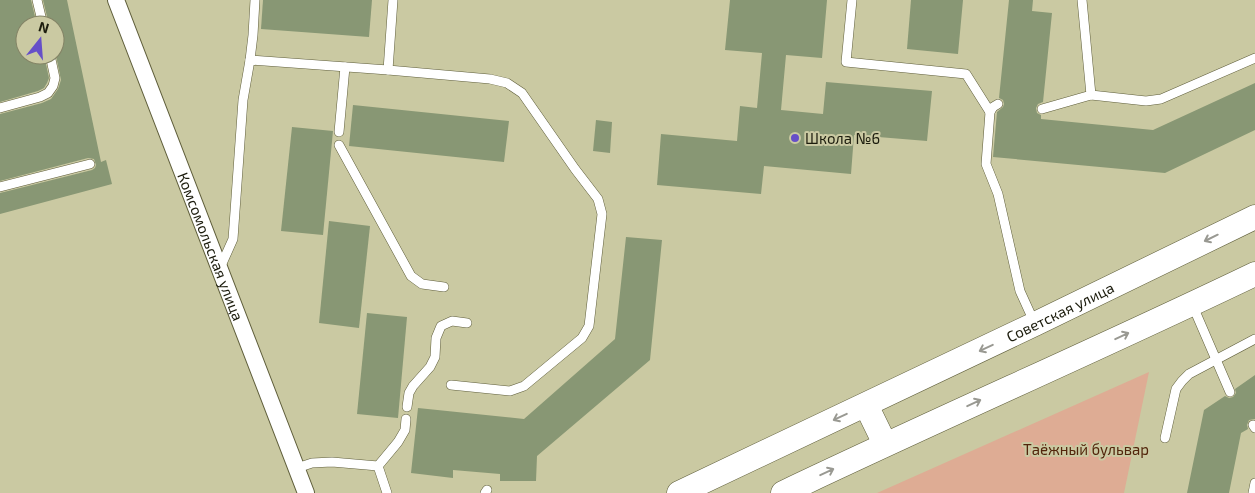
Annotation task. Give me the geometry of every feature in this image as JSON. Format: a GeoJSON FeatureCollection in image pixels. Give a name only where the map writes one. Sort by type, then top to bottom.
{"type":"FeatureCollection","features":[{"type":"Feature","properties":{"kind":"street","name":"Комсомольская улица"},"geometry":{"type":"LineString","coordinates":[[116,0],[306,493]]}},
{"type":"Feature","properties":{"kind":"street","name":"Советская улица"},"geometry":{"type":"LineString","coordinates":[[679,493],[1255,217]]}},
{"type":"Feature","properties":{"kind":"street"},"geometry":{"type":"LineString","coordinates":[[783,493],[885,444],[1255,274]]}},
{"type":"Feature","properties":{"kind":"street"},"geometry":{"type":"LineString","coordinates":[[866,405],[885,444]]}},
{"type":"Feature","properties":{"kind":"lane"},"geometry":{"type":"LineString","coordinates":[[37,0],[41,15]]}},
{"type":"Feature","properties":{"kind":"lane"},"geometry":{"type":"LineString","coordinates":[[220,268],[233,239],[243,100],[250,60],[255,0]]}},
{"type":"Feature","properties":{"kind":"lane"},"geometry":{"type":"LineString","coordinates":[[388,70],[393,0]]}},
{"type":"Feature","properties":{"kind":"lane"},"geometry":{"type":"LineString","coordinates":[[852,0],[846,62],[966,74],[990,112]]}},
{"type":"Feature","properties":{"kind":"lane"},"geometry":{"type":"LineString","coordinates":[[1082,0],[1091,96]]}},
{"type":"Feature","properties":{"kind":"lane"},"geometry":{"type":"LineString","coordinates":[[1042,109],[1091,96],[1146,101],[1161,99],[1255,58]]}},
{"type":"Feature","properties":{"kind":"lane"},"geometry":{"type":"LineString","coordinates":[[250,60],[490,79],[507,83],[522,94],[598,199],[602,214],[589,326],[582,338],[524,386],[517,389],[510,391],[451,385]]}},
{"type":"Feature","properties":{"kind":"lane"},"geometry":{"type":"LineString","coordinates":[[0,108],[48,93],[53,86],[55,78],[52,65]]}},
{"type":"Feature","properties":{"kind":"lane"},"geometry":{"type":"LineString","coordinates":[[340,132],[345,67]]}},
{"type":"Feature","properties":{"kind":"lane"},"geometry":{"type":"LineString","coordinates":[[998,104],[990,112],[986,164],[998,194],[1020,291],[1035,324]]}},
{"type":"Feature","properties":{"kind":"lane"},"geometry":{"type":"LineString","coordinates":[[339,145],[411,276],[422,284],[444,287]]}},
{"type":"Feature","properties":{"kind":"lane"},"geometry":{"type":"LineString","coordinates":[[0,187],[90,164]]}},
{"type":"Feature","properties":{"kind":"lane"},"geometry":{"type":"LineString","coordinates":[[1192,304],[1230,392]]}},
{"type":"Feature","properties":{"kind":"lane"},"geometry":{"type":"LineString","coordinates":[[407,407],[409,393],[430,367],[435,357],[436,338],[442,326],[452,321],[467,323]]}},
{"type":"Feature","properties":{"kind":"lane"},"geometry":{"type":"LineString","coordinates":[[1165,438],[1176,389],[1179,385],[1190,374],[1255,339]]}},
{"type":"Feature","properties":{"kind":"lane"},"geometry":{"type":"LineString","coordinates":[[378,466],[398,442],[405,430],[406,419]]}},
{"type":"Feature","properties":{"kind":"lane"},"geometry":{"type":"LineString","coordinates":[[297,468],[312,462],[378,466]]}},
{"type":"Feature","properties":{"kind":"lane"},"geometry":{"type":"LineString","coordinates":[[378,466],[387,493]]}},
{"type":"Feature","properties":{"kind":"lane"},"geometry":{"type":"LineString","coordinates":[[1253,493],[1255,483]]}},
{"type":"Feature","properties":{"kind":"green space","name":"Таёжный бульвар"},"geometry":{"type":"Polygon","coordinates":[[[1149,372],[1124,493],[877,493],[1149,372]]]}},
{"type":"Feature","properties":{"kind":"building"},"geometry":{"type":"Polygon","coordinates":[[[0,0],[31,0],[35,15],[15,15],[15,65],[46,65],[49,78],[44,88],[38,91],[0,102],[0,0]]]}},
{"type":"Feature","properties":{"kind":"building"},"geometry":{"type":"Polygon","coordinates":[[[43,0],[67,0],[101,162],[106,160],[112,184],[0,214],[0,193],[92,170],[96,165],[94,159],[88,158],[0,181],[0,114],[51,99],[58,89],[61,80],[58,65],[65,65],[65,15],[47,15],[43,0]]]}},
{"type":"Feature","properties":{"kind":"building"},"geometry":{"type":"Polygon","coordinates":[[[263,0],[372,0],[369,37],[261,29],[263,0]]]}},
{"type":"Feature","properties":{"kind":"building"},"geometry":{"type":"Polygon","coordinates":[[[730,0],[827,0],[822,58],[786,55],[781,110],[823,114],[826,82],[932,91],[927,141],[854,135],[851,174],[764,166],[761,194],[657,185],[661,134],[737,141],[740,106],[757,108],[762,53],[725,50],[730,0]]]}},
{"type":"Feature","properties":{"kind":"building"},"geometry":{"type":"Polygon","coordinates":[[[911,0],[963,0],[958,54],[907,49],[911,0]]]}},
{"type":"Feature","properties":{"kind":"building"},"geometry":{"type":"Polygon","coordinates":[[[1009,0],[1033,0],[1032,11],[1052,13],[1043,102],[1038,104],[1036,108],[1037,113],[1041,115],[1041,119],[1153,130],[1255,83],[1255,130],[1165,173],[993,157],[997,112],[1004,104],[1003,100],[999,98],[1009,0]]]}},
{"type":"Feature","properties":{"kind":"building"},"geometry":{"type":"Polygon","coordinates":[[[353,105],[509,121],[504,162],[349,146],[353,105]]]}},
{"type":"Feature","properties":{"kind":"building"},"geometry":{"type":"Polygon","coordinates":[[[596,120],[612,122],[610,153],[593,151],[596,120]]]}},
{"type":"Feature","properties":{"kind":"building"},"geometry":{"type":"Polygon","coordinates":[[[292,127],[333,131],[323,235],[281,231],[292,127]]]}},
{"type":"Feature","properties":{"kind":"building"},"geometry":{"type":"Polygon","coordinates":[[[329,221],[370,226],[359,328],[319,323],[329,221]]]}},
{"type":"Feature","properties":{"kind":"building"},"geometry":{"type":"Polygon","coordinates":[[[626,237],[662,240],[650,360],[537,456],[536,481],[500,481],[500,474],[453,470],[453,478],[411,473],[418,408],[524,419],[615,339],[626,237]]]}},
{"type":"Feature","properties":{"kind":"building"},"geometry":{"type":"Polygon","coordinates":[[[367,313],[407,317],[398,418],[357,414],[367,313]]]}},
{"type":"Feature","properties":{"kind":"building"},"geometry":{"type":"Polygon","coordinates":[[[1255,375],[1255,419],[1249,420],[1248,429],[1241,433],[1229,493],[1187,493],[1204,410],[1225,396],[1233,397],[1236,393],[1235,389],[1255,375]]]}},
{"type":"Feature","properties":{"kind":"place","name":"Школа №6"},"geometry":{"type":"Point","coordinates":[795,138]}}]}
